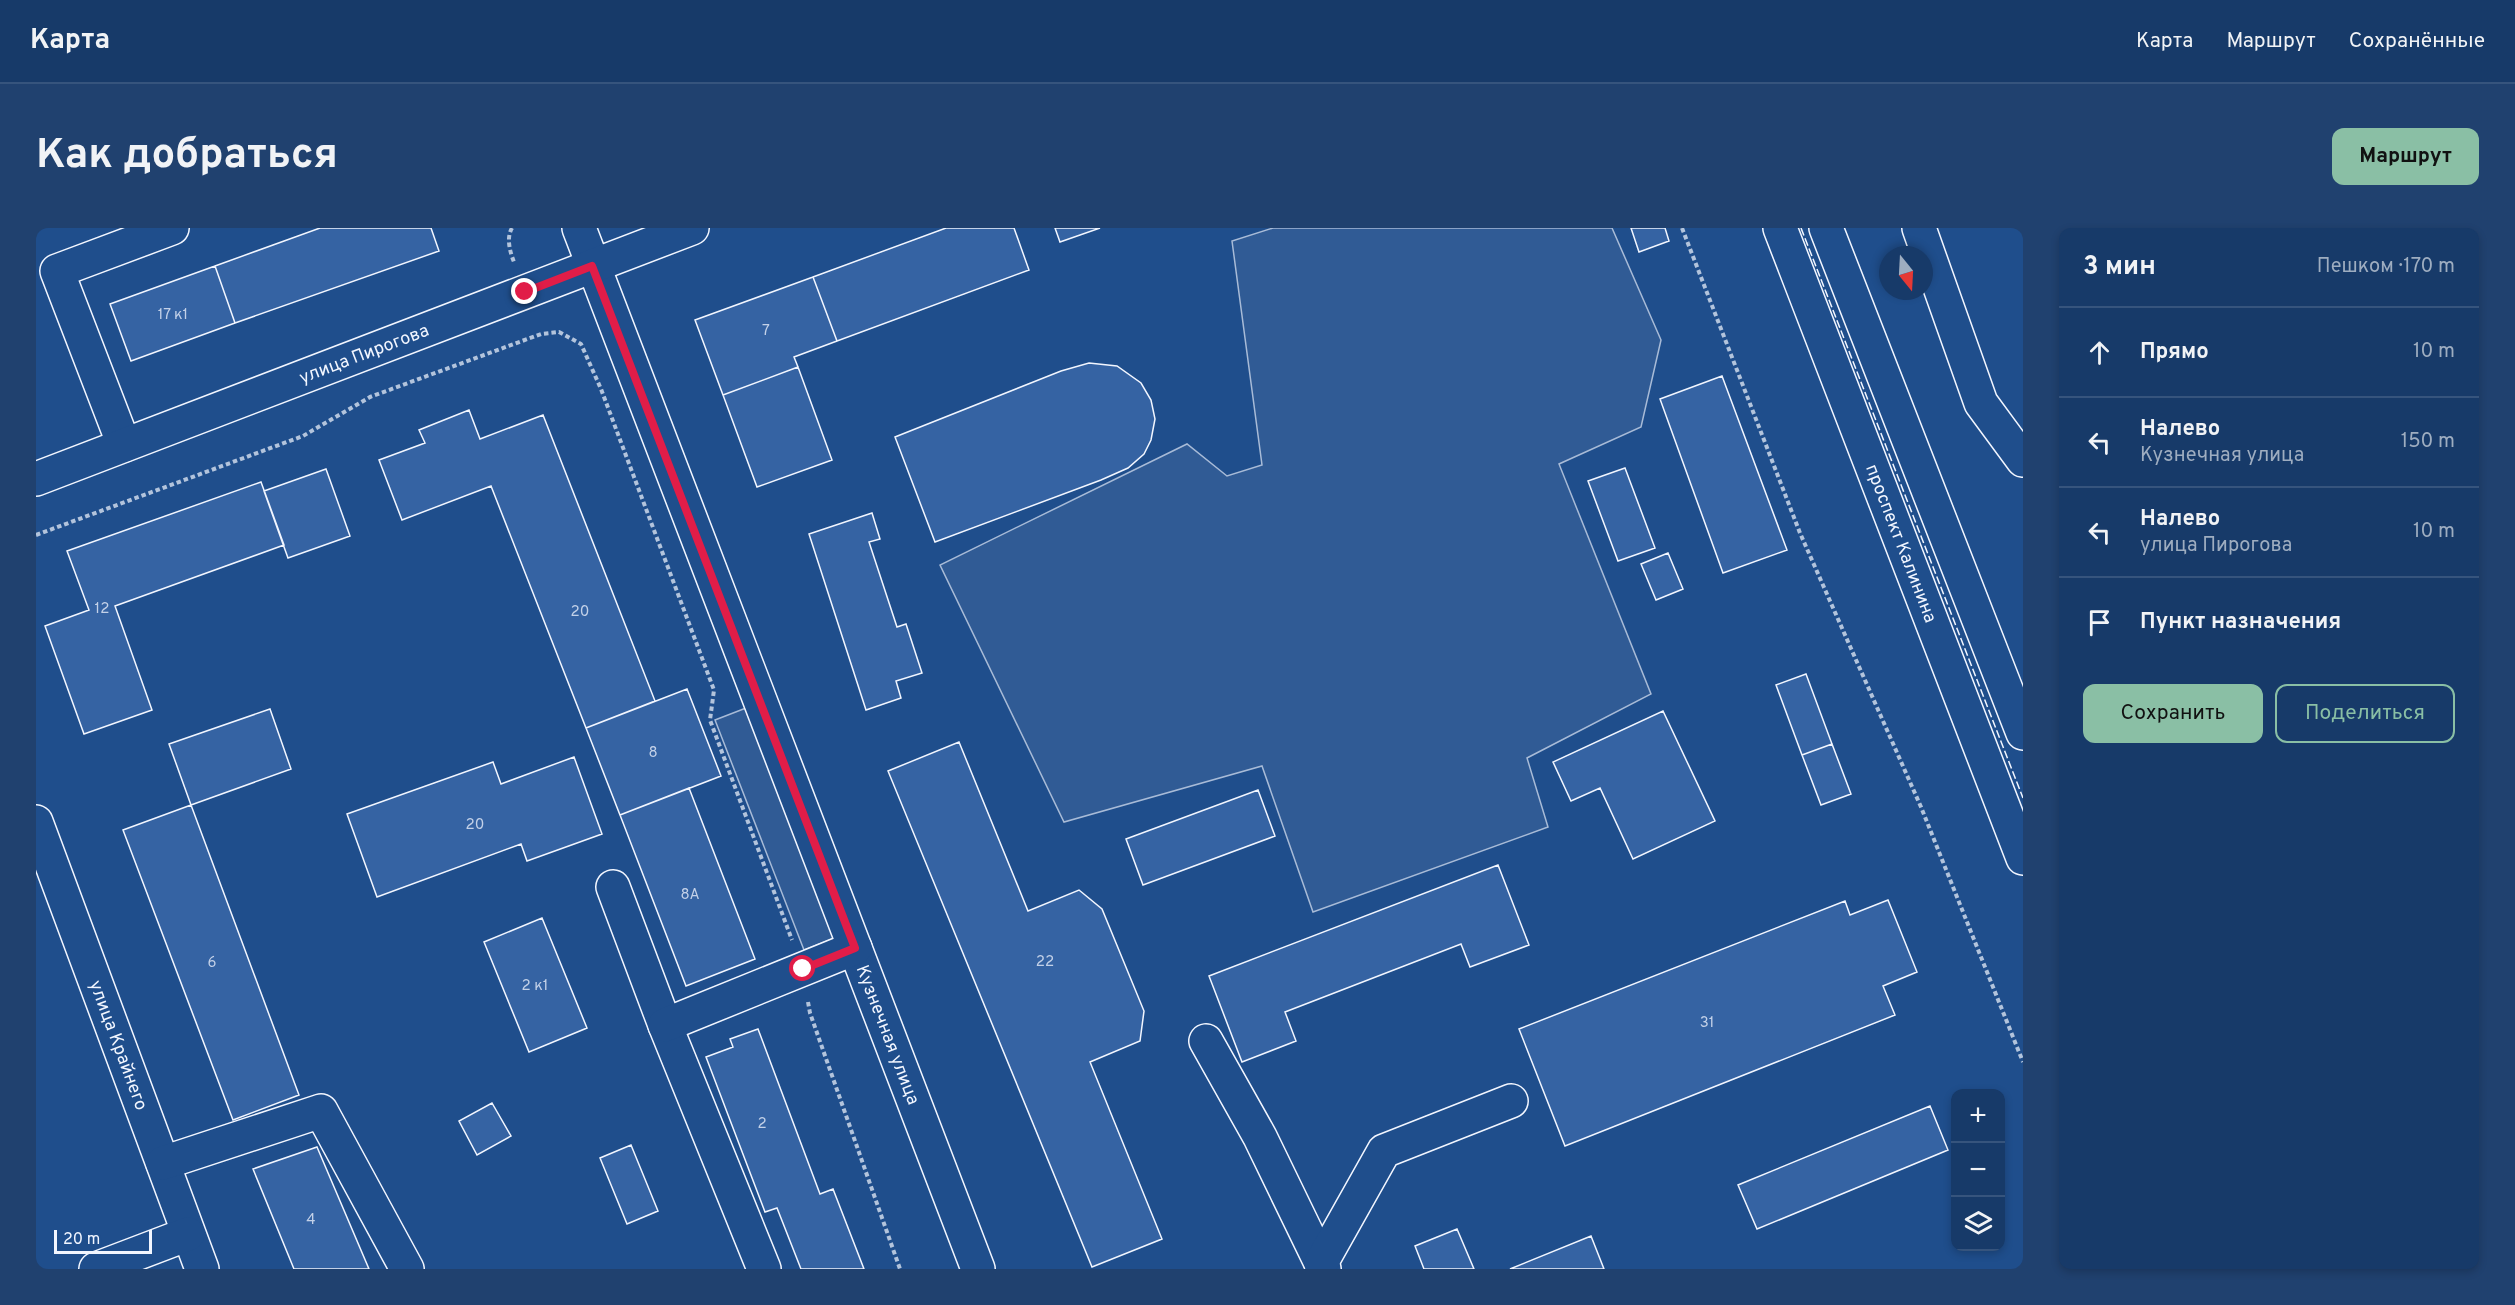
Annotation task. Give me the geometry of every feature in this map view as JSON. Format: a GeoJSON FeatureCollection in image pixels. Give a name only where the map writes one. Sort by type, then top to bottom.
{"type":"FeatureCollection","features":[{"type":"Feature","properties":{"kind":"street"},"geometry":{"type":"LineString","coordinates":[[124,446],[57,271],[172,228]]}},
{"type":"Feature","properties":{"kind":"street","name":"Кузнечная улица"},"geometry":{"type":"LineString","coordinates":[[579,228],[978,1269]]}},
{"type":"Feature","properties":{"kind":"street","name":"улица Пирогова"},"geometry":{"type":"LineString","coordinates":[[36,479],[693,228]]}},
{"type":"Feature","properties":{"kind":"street","name":"проспект Калинина"},"geometry":{"type":"LineString","coordinates":[[1779,228],[2023,858]]}},
{"type":"Feature","properties":{"kind":"street"},"geometry":{"type":"LineString","coordinates":[[1826,228],[2023,734]]}},
{"type":"Feature","properties":{"kind":"street"},"geometry":{"type":"LineString","coordinates":[[1919,228],[1981,403],[2023,460]]}},
{"type":"Feature","properties":{"kind":"street","name":"улица Крайнего"},"geometry":{"type":"LineString","coordinates":[[36,822],[202,1269]]}},
{"type":"Feature","properties":{"kind":"street"},"geometry":{"type":"LineString","coordinates":[[613,887],[665,1025],[764,1269]]}},
{"type":"Feature","properties":{"kind":"street"},"geometry":{"type":"LineString","coordinates":[[665,1025],[855,948]]}},
{"type":"Feature","properties":{"kind":"street"},"geometry":{"type":"LineString","coordinates":[[1206,1041],[1260,1137],[1322,1266]]}},
{"type":"Feature","properties":{"kind":"street"},"geometry":{"type":"LineString","coordinates":[[1322,1266],[1384,1151],[1510,1101]]}},
{"type":"Feature","properties":{"kind":"street"},"geometry":{"type":"LineString","coordinates":[[163,1163],[321,1111],[407,1269]]}},
{"type":"Feature","properties":{"kind":"street"},"geometry":{"type":"LineString","coordinates":[[96,1269],[188,1234]]}},
{"type":"Feature","properties":{"kind":"path"},"geometry":{"type":"LineString","coordinates":[[512,228],[509,233],[512,257]]}},
{"type":"Feature","properties":{"kind":"path"},"geometry":{"type":"LineString","coordinates":[[1682,228],[1800,533],[1921,807],[2023,1062]]}},
{"type":"Feature","properties":{"kind":"path"},"geometry":{"type":"LineString","coordinates":[[36,535],[303,436],[370,397],[541,334],[559,332],[581,344],[605,400],[714,690],[710,720],[803,969],[810,1013],[900,1269]]}},
{"type":"Feature","properties":{"kind":"shaded area"},"geometry":{"type":"Polygon","coordinates":[[[1273,228],[1612,228],[1661,340],[1641,427],[1559,464],[1651,694],[1527,758],[1548,827],[1313,912],[1262,766],[1064,822],[940,565],[1187,444],[1227,476],[1262,465],[1232,241],[1273,228]]]}},
{"type":"Feature","properties":{"kind":"shaded area"},"geometry":{"type":"Polygon","coordinates":[[[746,708],[835,938],[804,950],[715,720],[746,708]]]}},
{"type":"Feature","properties":{"kind":"building"},"geometry":{"type":"Polygon","coordinates":[[[320,228],[431,228],[439,251],[235,323],[215,266],[320,228]]]}},
{"type":"Feature","properties":{"kind":"building"},"geometry":{"type":"Polygon","coordinates":[[[946,228],[1014,228],[1029,270],[837,341],[813,277],[946,228]]]}},
{"type":"Feature","properties":{"kind":"building"},"geometry":{"type":"Polygon","coordinates":[[[1055,228],[1100,228],[1060,242],[1055,228]]]}},
{"type":"Feature","properties":{"kind":"building"},"geometry":{"type":"Polygon","coordinates":[[[1631,228],[1665,228],[1669,241],[1639,252],[1631,228]]]}},
{"type":"Feature","properties":{"kind":"building"},"geometry":{"type":"Polygon","coordinates":[[[215,266],[235,323],[131,361],[110,304],[215,266]]]}},
{"type":"Feature","properties":{"kind":"building"},"geometry":{"type":"Polygon","coordinates":[[[813,277],[837,341],[794,357],[798,367],[723,395],[695,320],[813,277]]]}},
{"type":"Feature","properties":{"kind":"building"},"geometry":{"type":"Polygon","coordinates":[[[1089,363],[1117,366],[1141,383],[1151,400],[1155,419],[1151,440],[1144,454],[1128,468],[1101,480],[935,542],[895,437],[1061,371],[1089,363]]]}},
{"type":"Feature","properties":{"kind":"building"},"geometry":{"type":"Polygon","coordinates":[[[798,367],[832,460],[757,487],[723,395],[798,367]]]}},
{"type":"Feature","properties":{"kind":"building"},"geometry":{"type":"Polygon","coordinates":[[[1722,376],[1787,550],[1723,573],[1660,399],[1722,376]]]}},
{"type":"Feature","properties":{"kind":"building"},"geometry":{"type":"Polygon","coordinates":[[[469,410],[480,439],[543,415],[655,701],[586,728],[491,486],[402,520],[379,460],[425,443],[419,430],[469,410]]]}},
{"type":"Feature","properties":{"kind":"building"},"geometry":{"type":"Polygon","coordinates":[[[1625,468],[1655,548],[1618,561],[1588,481],[1625,468]]]}},
{"type":"Feature","properties":{"kind":"building"},"geometry":{"type":"Polygon","coordinates":[[[326,469],[350,536],[288,558],[264,491],[326,469]]]}},
{"type":"Feature","properties":{"kind":"building"},"geometry":{"type":"Polygon","coordinates":[[[261,482],[284,545],[115,606],[152,710],[84,734],[45,626],[89,610],[67,551],[261,482]]]}},
{"type":"Feature","properties":{"kind":"building"},"geometry":{"type":"Polygon","coordinates":[[[872,513],[880,539],[869,542],[897,627],[906,624],[922,673],[896,681],[901,698],[866,710],[809,534],[872,513]]]}},
{"type":"Feature","properties":{"kind":"building"},"geometry":{"type":"Polygon","coordinates":[[[1668,553],[1683,589],[1656,600],[1641,564],[1668,553]]]}},
{"type":"Feature","properties":{"kind":"building"},"geometry":{"type":"Polygon","coordinates":[[[1806,674],[1832,744],[1802,755],[1776,685],[1806,674]]]}},
{"type":"Feature","properties":{"kind":"building"},"geometry":{"type":"Polygon","coordinates":[[[687,689],[721,776],[620,815],[586,728],[687,689]]]}},
{"type":"Feature","properties":{"kind":"building"},"geometry":{"type":"Polygon","coordinates":[[[270,709],[291,769],[191,805],[169,744],[270,709]]]}},
{"type":"Feature","properties":{"kind":"building"},"geometry":{"type":"Polygon","coordinates":[[[1663,711],[1715,821],[1633,859],[1600,788],[1571,801],[1553,762],[1663,711]]]}},
{"type":"Feature","properties":{"kind":"building"},"geometry":{"type":"Polygon","coordinates":[[[959,742],[1028,911],[1079,890],[1102,909],[1144,1011],[1140,1041],[1090,1062],[1162,1239],[1092,1267],[888,771],[959,742]]]}},
{"type":"Feature","properties":{"kind":"building"},"geometry":{"type":"Polygon","coordinates":[[[1832,744],[1851,794],[1821,805],[1802,755],[1832,744]]]}},
{"type":"Feature","properties":{"kind":"building"},"geometry":{"type":"Polygon","coordinates":[[[574,757],[602,834],[527,861],[521,844],[377,897],[347,814],[493,762],[501,784],[574,757]]]}},
{"type":"Feature","properties":{"kind":"building"},"geometry":{"type":"Polygon","coordinates":[[[689,788],[755,959],[686,986],[620,815],[689,788]]]}},
{"type":"Feature","properties":{"kind":"building"},"geometry":{"type":"Polygon","coordinates":[[[1258,790],[1275,836],[1143,885],[1126,839],[1258,790]]]}},
{"type":"Feature","properties":{"kind":"building"},"geometry":{"type":"Polygon","coordinates":[[[191,805],[299,1095],[233,1120],[123,830],[191,805]]]}},
{"type":"Feature","properties":{"kind":"building"},"geometry":{"type":"Polygon","coordinates":[[[1498,865],[1529,945],[1470,967],[1461,944],[1285,1012],[1296,1041],[1242,1062],[1209,976],[1498,865]]]}},
{"type":"Feature","properties":{"kind":"building"},"geometry":{"type":"Polygon","coordinates":[[[1888,900],[1917,972],[1883,986],[1895,1015],[1565,1146],[1519,1029],[1845,901],[1850,915],[1888,900]]]}},
{"type":"Feature","properties":{"kind":"building"},"geometry":{"type":"Polygon","coordinates":[[[542,918],[587,1028],[529,1052],[484,942],[542,918]]]}},
{"type":"Feature","properties":{"kind":"building"},"geometry":{"type":"Polygon","coordinates":[[[758,1029],[820,1194],[833,1189],[864,1269],[801,1269],[777,1208],[765,1212],[706,1057],[733,1047],[730,1039],[758,1029]]]}},
{"type":"Feature","properties":{"kind":"building"},"geometry":{"type":"Polygon","coordinates":[[[492,1103],[511,1136],[477,1155],[459,1121],[492,1103]]]}},
{"type":"Feature","properties":{"kind":"building"},"geometry":{"type":"Polygon","coordinates":[[[1930,1106],[1948,1150],[1757,1229],[1738,1185],[1930,1106]]]}},
{"type":"Feature","properties":{"kind":"building"},"geometry":{"type":"Polygon","coordinates":[[[631,1145],[658,1211],[627,1224],[600,1158],[631,1145]]]}},
{"type":"Feature","properties":{"kind":"building"},"geometry":{"type":"Polygon","coordinates":[[[317,1147],[369,1269],[294,1269],[253,1169],[317,1147]]]}},
{"type":"Feature","properties":{"kind":"building"},"geometry":{"type":"Polygon","coordinates":[[[1457,1229],[1474,1269],[1424,1269],[1415,1246],[1457,1229]]]}},
{"type":"Feature","properties":{"kind":"building"},"geometry":{"type":"Polygon","coordinates":[[[1591,1236],[1604,1269],[1510,1269],[1591,1236]]]}},
{"type":"Feature","properties":{"kind":"fence"},"geometry":{"type":"LineString","coordinates":[[1801,228],[2023,798]]}},
{"type":"Feature","properties":{"kind":"route"},"geometry":{"type":"LineString","coordinates":[[525,292],[592,266],[855,948],[803,969]]}}]}
